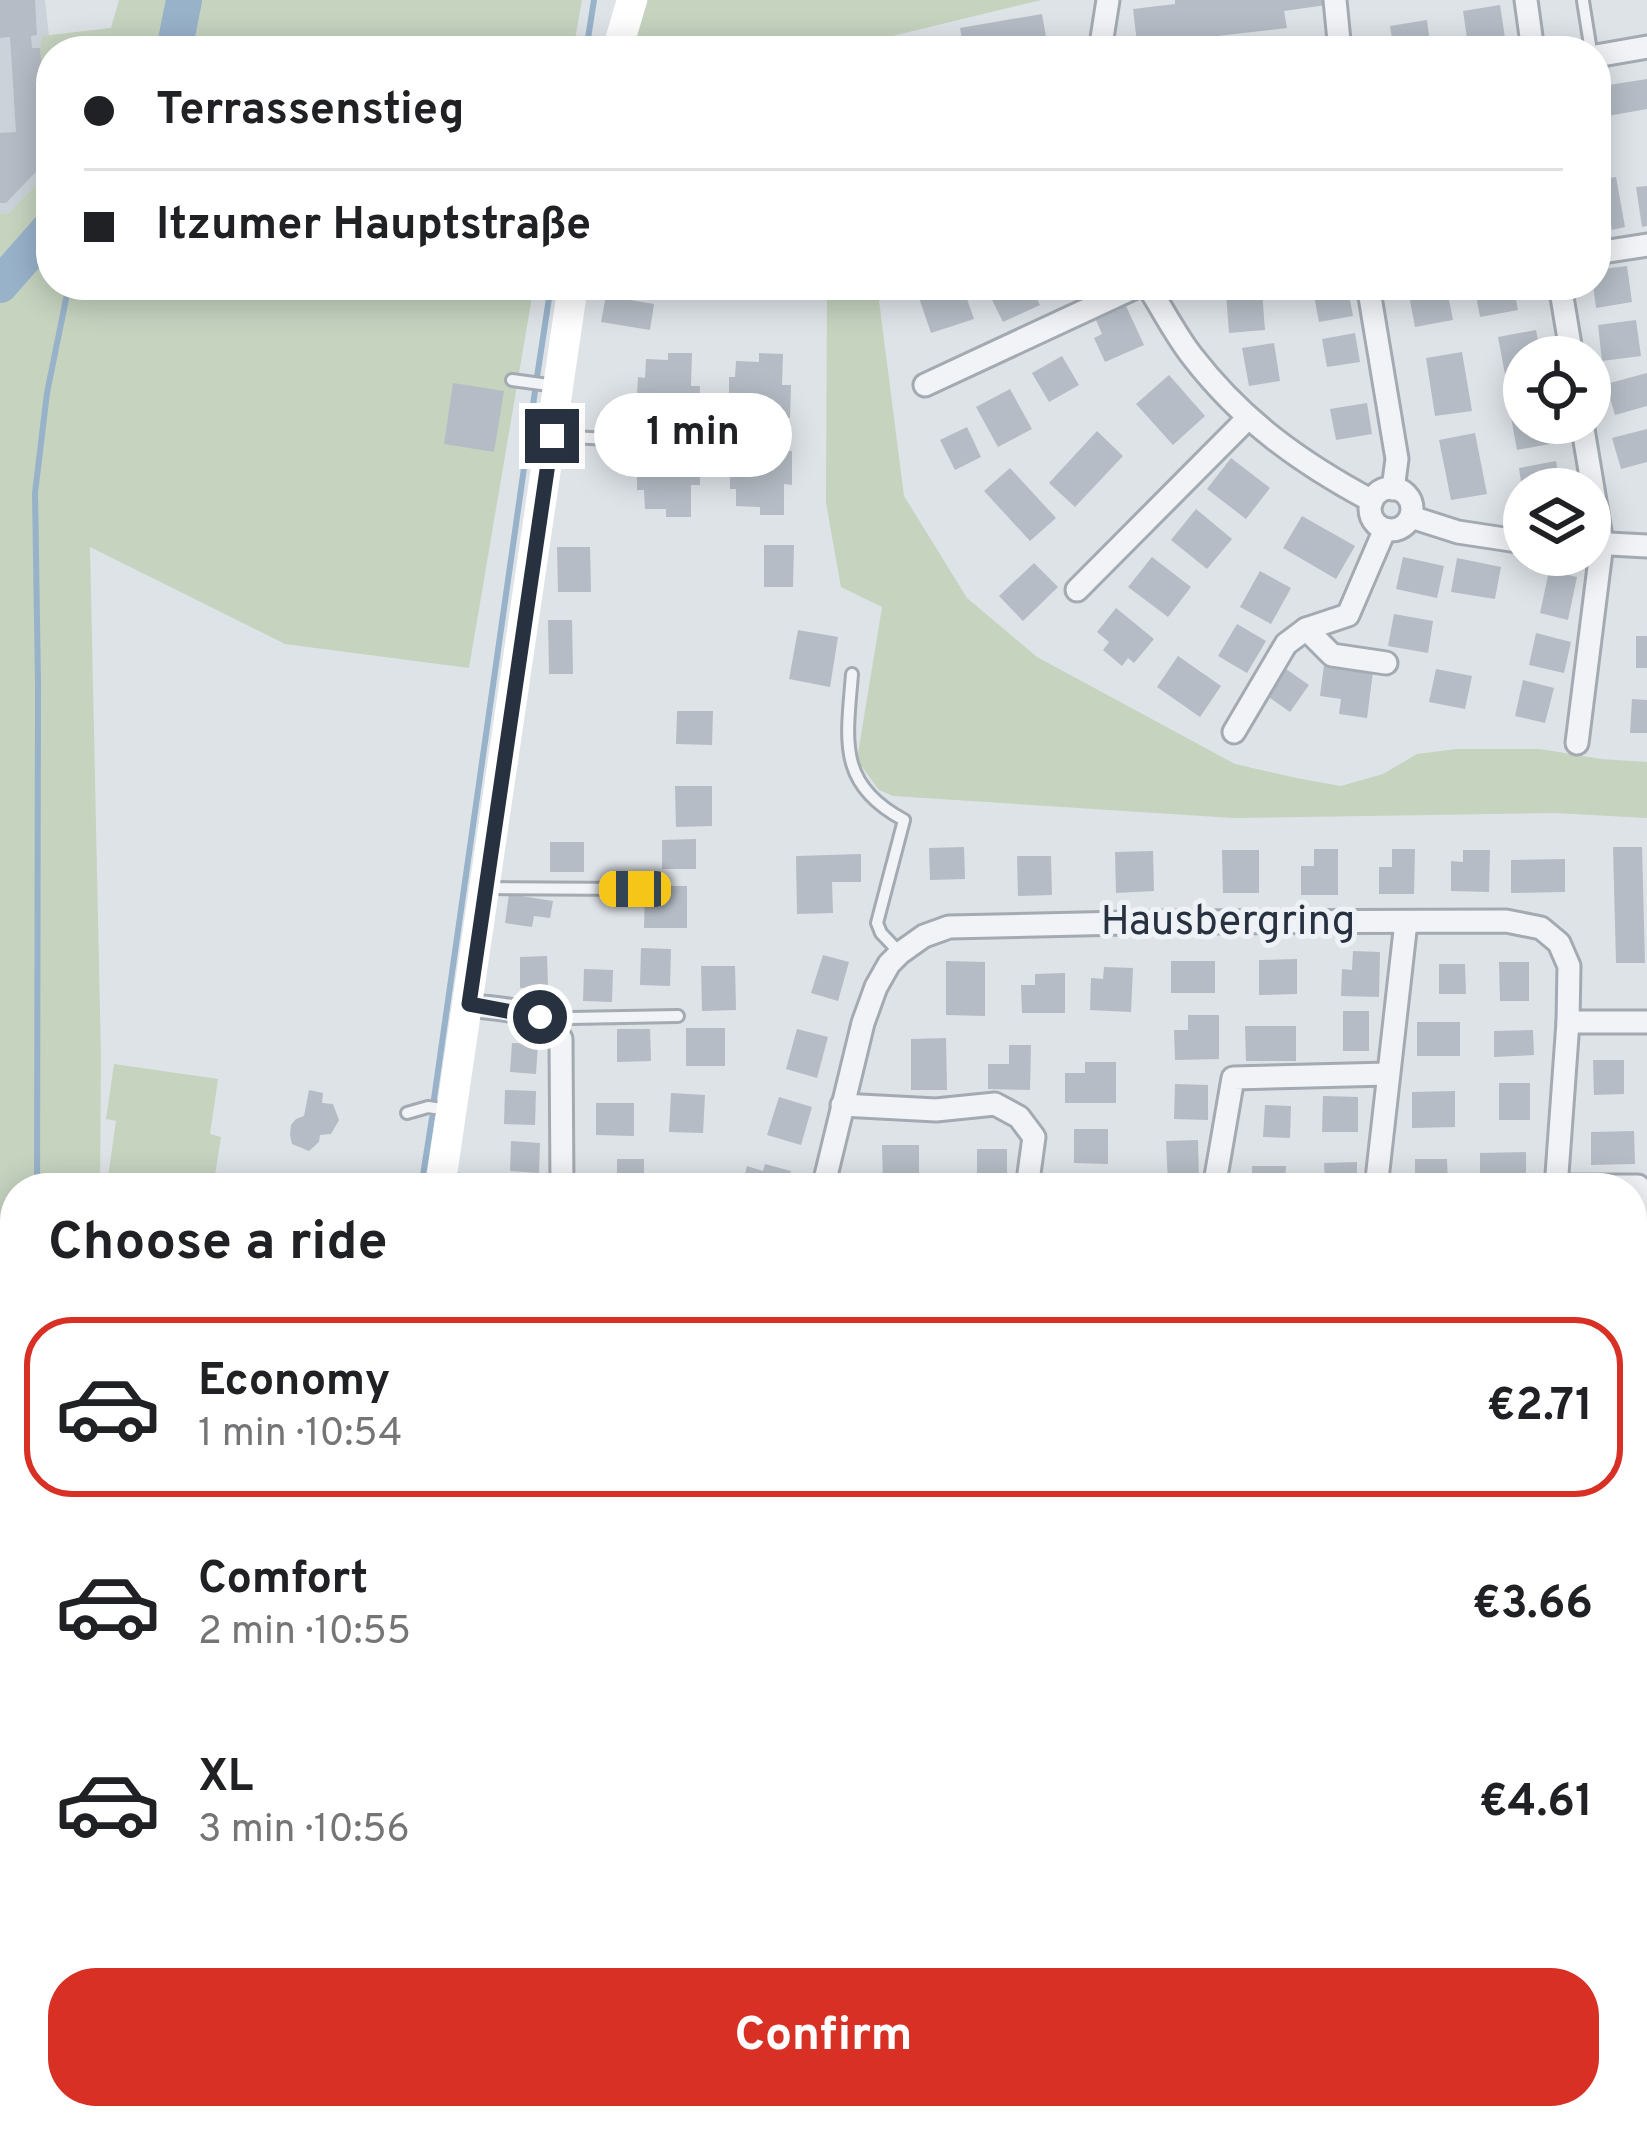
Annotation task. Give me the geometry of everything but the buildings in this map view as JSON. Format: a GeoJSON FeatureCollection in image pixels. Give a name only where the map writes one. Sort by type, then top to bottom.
{"type":"FeatureCollection","features":[{"type":"Feature","properties":{"kind":"main road"},"geometry":{"type":"LineString","coordinates":[[621,36],[632,0]]}},
{"type":"Feature","properties":{"kind":"main road"},"geometry":{"type":"LineString","coordinates":[[442,1173],[571,300]]}},
{"type":"Feature","properties":{"kind":"street"},"geometry":{"type":"LineString","coordinates":[[1102,36],[1108,0]]}},
{"type":"Feature","properties":{"kind":"street"},"geometry":{"type":"LineString","coordinates":[[1335,0],[1339,36]]}},
{"type":"Feature","properties":{"kind":"street"},"geometry":{"type":"LineString","coordinates":[[1526,0],[1531,36]]}},
{"type":"Feature","properties":{"kind":"street"},"geometry":{"type":"LineString","coordinates":[[1611,52],[1647,47]]}},
{"type":"Feature","properties":{"kind":"street"},"geometry":{"type":"LineString","coordinates":[[1611,250],[1647,244]]}},
{"type":"Feature","properties":{"kind":"street"},"geometry":{"type":"LineString","coordinates":[[925,385],[1110,300]]}},
{"type":"Feature","properties":{"kind":"street"},"geometry":{"type":"LineString","coordinates":[[1153,300],[1192,356],[1248,418],[1281,447],[1372,501]]}},
{"type":"Feature","properties":{"kind":"street"},"geometry":{"type":"LineString","coordinates":[[1370,300],[1397,459],[1393,489]]}},
{"type":"Feature","properties":{"kind":"street"},"geometry":{"type":"LineString","coordinates":[[1562,300],[1568,336]]}},
{"type":"Feature","properties":{"kind":"street"},"geometry":{"type":"LineString","coordinates":[[1077,590],[1248,418]]}},
{"type":"Feature","properties":{"kind":"street"},"geometry":{"type":"LineString","coordinates":[[1393,489],[1409,498],[1411,517],[1398,530],[1385,529],[1371,515],[1372,501],[1381,491],[1393,489]]}},
{"type":"Feature","properties":{"kind":"street"},"geometry":{"type":"LineString","coordinates":[[1411,517],[1458,532],[1503,539]]}},
{"type":"Feature","properties":{"kind":"street"},"geometry":{"type":"LineString","coordinates":[[1234,732],[1286,644],[1306,629],[1348,615],[1385,529]]}},
{"type":"Feature","properties":{"kind":"street"},"geometry":{"type":"LineString","coordinates":[[1611,544],[1647,546]]}},
{"type":"Feature","properties":{"kind":"street"},"geometry":{"type":"LineString","coordinates":[[1577,743],[1593,576]]}},
{"type":"Feature","properties":{"kind":"street"},"geometry":{"type":"LineString","coordinates":[[1306,629],[1332,656],[1386,663]]}},
{"type":"Feature","properties":{"kind":"street","name":"Hausbergring"},"geometry":{"type":"LineString","coordinates":[[900,953],[924,936],[950,927],[1506,920],[1541,928],[1559,943],[1569,966],[1557,1173]]}},
{"type":"Feature","properties":{"kind":"street"},"geometry":{"type":"LineString","coordinates":[[1378,1173],[1406,922]]}},
{"type":"Feature","properties":{"kind":"street"},"geometry":{"type":"LineString","coordinates":[[826,1173],[863,1023],[889,964],[900,953]]}},
{"type":"Feature","properties":{"kind":"street"},"geometry":{"type":"LineString","coordinates":[[469,1004],[540,1017],[555,1026],[561,1039],[562,1173]]}},
{"type":"Feature","properties":{"kind":"street"},"geometry":{"type":"LineString","coordinates":[[1568,1022],[1647,1022]]}},
{"type":"Feature","properties":{"kind":"street"},"geometry":{"type":"LineString","coordinates":[[1217,1173],[1233,1078],[1388,1074]]}},
{"type":"Feature","properties":{"kind":"street"},"geometry":{"type":"LineString","coordinates":[[842,1106],[936,1110],[994,1104],[1019,1117],[1034,1137],[1029,1173]]}},
{"type":"Feature","properties":{"kind":"lane"},"geometry":{"type":"LineString","coordinates":[[1583,1],[1590,36]]}},
{"type":"Feature","properties":{"kind":"lane"},"geometry":{"type":"LineString","coordinates":[[512,380],[560,386]]}},
{"type":"Feature","properties":{"kind":"lane"},"geometry":{"type":"LineString","coordinates":[[552,436],[608,439]]}},
{"type":"Feature","properties":{"kind":"lane"},"geometry":{"type":"LineString","coordinates":[[852,674],[846,745],[850,766],[873,800],[904,820],[878,922],[881,933],[900,953]]}},
{"type":"Feature","properties":{"kind":"lane"},"geometry":{"type":"LineString","coordinates":[[486,888],[635,889]]}},
{"type":"Feature","properties":{"kind":"lane"},"geometry":{"type":"LineString","coordinates":[[555,1026],[570,1018],[678,1016]]}},
{"type":"Feature","properties":{"kind":"lane"},"geometry":{"type":"LineString","coordinates":[[407,1113],[428,1107],[451,1111]]}},
{"type":"Feature","properties":{"kind":"shaded area"},"geometry":{"type":"Polygon","coordinates":[[[0,0],[45,0],[49,36],[36,36],[36,185],[9,213],[0,214],[0,0]]]}},
{"type":"Feature","properties":{"kind":"shaded area"},"geometry":{"type":"Polygon","coordinates":[[[111,28],[90,36],[49,36],[111,28]]]}},
{"type":"Feature","properties":{"kind":"green space"},"geometry":{"type":"Polygon","coordinates":[[[119,0],[582,0],[576,36],[42,36],[111,28],[119,0]]]}},
{"type":"Feature","properties":{"kind":"green space"},"geometry":{"type":"Polygon","coordinates":[[[648,0],[1041,0],[892,36],[636,36],[648,0]]]}},
{"type":"Feature","properties":{"kind":"green space"},"geometry":{"type":"Polygon","coordinates":[[[36,185],[36,300],[531,300],[469,668],[285,644],[90,547],[100,1173],[0,1173],[0,214],[9,213],[36,185]]]}},
{"type":"Feature","properties":{"kind":"green space"},"geometry":{"type":"Polygon","coordinates":[[[827,300],[879,300],[904,496],[967,598],[1037,657],[1235,764],[1341,786],[1383,774],[1417,754],[1456,749],[1540,749],[1647,762],[1647,818],[1554,813],[1233,818],[893,796],[879,790],[857,760],[882,607],[841,587],[826,503],[827,300]]]}},
{"type":"Feature","properties":{"kind":"green space"},"geometry":{"type":"Polygon","coordinates":[[[114,1064],[218,1079],[210,1134],[221,1137],[215,1173],[109,1173],[116,1121],[106,1119],[114,1064]]]}},
{"type":"Feature","properties":{"kind":"waterway"},"geometry":{"type":"LineString","coordinates":[[177,36],[184,0]]}},
{"type":"Feature","properties":{"kind":"waterway"},"geometry":{"type":"LineString","coordinates":[[588,36],[594,0]]}},
{"type":"Feature","properties":{"kind":"waterway"},"geometry":{"type":"LineString","coordinates":[[0,285],[36,244]]}},
{"type":"Feature","properties":{"kind":"waterway"},"geometry":{"type":"LineString","coordinates":[[24,256],[36,264]]}},
{"type":"Feature","properties":{"kind":"waterway"},"geometry":{"type":"LineString","coordinates":[[37,1173],[35,493],[47,393],[66,300]]}},
{"type":"Feature","properties":{"kind":"waterway"},"geometry":{"type":"LineString","coordinates":[[537,377],[549,300]]}},
{"type":"Feature","properties":{"kind":"waterway"},"geometry":{"type":"LineString","coordinates":[[434,1099],[535,391]]}},
{"type":"Feature","properties":{"kind":"waterway"},"geometry":{"type":"LineString","coordinates":[[423,1173],[432,1118]]}},
{"type":"Feature","properties":{"kind":"route"},"geometry":{"type":"LineString","coordinates":[[540,1017],[469,1004],[552,436]]}}]}
